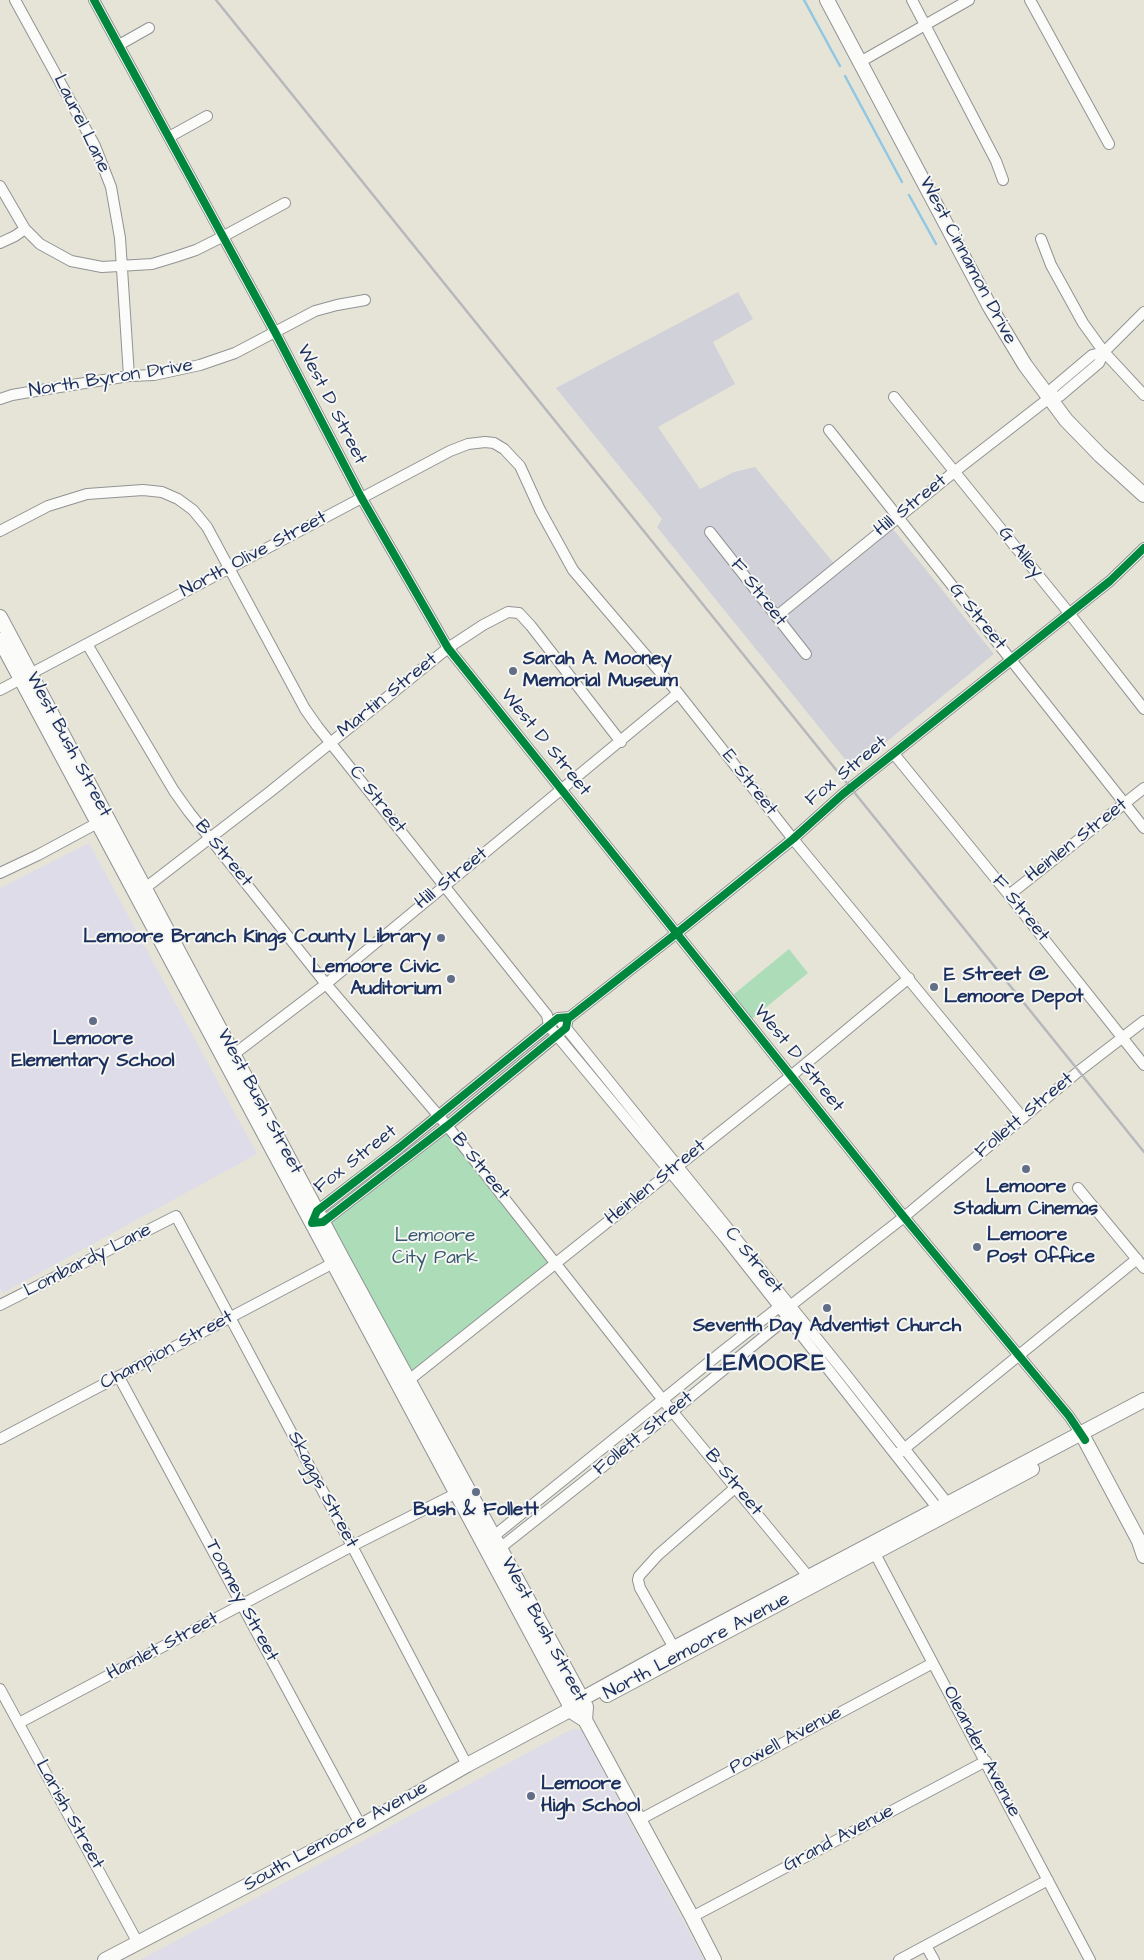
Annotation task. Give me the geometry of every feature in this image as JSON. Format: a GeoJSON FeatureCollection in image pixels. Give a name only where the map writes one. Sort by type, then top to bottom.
{"type":"FeatureCollection","features":[{"type":"Feature","properties":{"kind":"main road","name":"West Cinnamon Drive"},"geometry":{"type":"LineString","coordinates":[[826,0],[1003,329],[1025,365],[1066,420],[1100,455],[1144,495]]}},
{"type":"Feature","properties":{"kind":"main road","name":"West Bush Street"},"geometry":{"type":"LineString","coordinates":[[0,617],[26,677],[140,892],[405,1383],[577,1709],[714,1960]]}},
{"type":"Feature","properties":{"kind":"main road","name":"West Bush Street"},"geometry":{"type":"LineString","coordinates":[[0,640],[26,677]]}},
{"type":"Feature","properties":{"kind":"main road","name":"North Lemoore Avenue"},"geometry":{"type":"LineString","coordinates":[[577,1709],[677,1653],[1083,1436],[1144,1400]]}},
{"type":"Feature","properties":{"kind":"main road","name":"North Lemoore Avenue"},"geometry":{"type":"LineString","coordinates":[[1083,1436],[1144,1410]]}},
{"type":"Feature","properties":{"kind":"main road"},"geometry":{"type":"LineString","coordinates":[[1083,1436],[1139,1541],[1144,1556]]}},
{"type":"Feature","properties":{"kind":"main road","name":"South Lemoore Avenue"},"geometry":{"type":"LineString","coordinates":[[105,1960],[361,1826],[467,1765],[577,1709]]}},
{"type":"Feature","properties":{"kind":"street","name":"Laurel Lane"},"geometry":{"type":"LineString","coordinates":[[15,0],[88,132],[101,158],[111,187],[116,208],[128,376]]}},
{"type":"Feature","properties":{"kind":"street","name":"West D Street"},"geometry":{"type":"LineString","coordinates":[[94,0],[224,236],[361,497],[448,648],[904,1217],[1069,1416],[1083,1436]]}},
{"type":"Feature","properties":{"kind":"street"},"geometry":{"type":"LineString","coordinates":[[912,0],[996,160],[1003,180]]}},
{"type":"Feature","properties":{"kind":"street"},"geometry":{"type":"LineString","coordinates":[[860,62],[925,23],[969,0]]}},
{"type":"Feature","properties":{"kind":"street"},"geometry":{"type":"LineString","coordinates":[[1030,0],[1109,144]]}},
{"type":"Feature","properties":{"kind":"street"},"geometry":{"type":"LineString","coordinates":[[119,45],[149,28]]}},
{"type":"Feature","properties":{"kind":"street"},"geometry":{"type":"LineString","coordinates":[[169,137],[207,116]]}},
{"type":"Feature","properties":{"kind":"street"},"geometry":{"type":"LineString","coordinates":[[0,186],[25,230],[40,244],[71,261],[102,267],[152,264],[196,250],[285,203]]}},
{"type":"Feature","properties":{"kind":"street"},"geometry":{"type":"LineString","coordinates":[[0,243],[25,230]]}},
{"type":"Feature","properties":{"kind":"street"},"geometry":{"type":"LineString","coordinates":[[1041,239],[1050,265],[1066,295],[1104,352],[1144,395]]}},
{"type":"Feature","properties":{"kind":"street","name":"North Byron Drive"},"geometry":{"type":"LineString","coordinates":[[0,399],[12,395],[128,376],[154,376],[200,365],[235,352],[316,312],[337,305],[365,300]]}},
{"type":"Feature","properties":{"kind":"street","name":"Hill Street"},"geometry":{"type":"LineString","coordinates":[[777,616],[1048,398],[1060,396],[1099,363],[1104,352],[1144,312]]}},
{"type":"Feature","properties":{"kind":"street","name":"G Alley"},"geometry":{"type":"LineString","coordinates":[[894,397],[1144,709]]}},
{"type":"Feature","properties":{"kind":"street","name":"G Street"},"geometry":{"type":"LineString","coordinates":[[829,430],[1144,828]]}},
{"type":"Feature","properties":{"kind":"street","name":"North Olive Street"},"geometry":{"type":"LineString","coordinates":[[0,690],[361,497],[459,448],[479,442],[490,442]]}},
{"type":"Feature","properties":{"kind":"street","name":"E Street"},"geometry":{"type":"LineString","coordinates":[[490,442],[504,449],[520,466],[540,510],[573,570],[678,693],[793,838],[1023,1118]]}},
{"type":"Feature","properties":{"kind":"street","name":"C Street"},"geometry":{"type":"LineString","coordinates":[[0,531],[48,506],[87,494],[143,490],[162,492],[178,499],[193,510],[207,527],[305,709],[444,885],[558,1021],[674,1169],[725,1238],[785,1307],[946,1510]]}},
{"type":"Feature","properties":{"kind":"street","name":"F Street"},"geometry":{"type":"LineString","coordinates":[[710,532],[806,654]]}},
{"type":"Feature","properties":{"kind":"street","name":"Fox Street"},"geometry":{"type":"LineString","coordinates":[[317,1219],[439,1116],[558,1021],[677,933],[844,794],[1110,581],[1144,548]]}},
{"type":"Feature","properties":{"kind":"street","name":"Martin Street"},"geometry":{"type":"LineString","coordinates":[[140,892],[271,792],[448,648],[483,625],[508,612],[519,613],[621,742]]}},
{"type":"Feature","properties":{"kind":"street","name":"B Street"},"geometry":{"type":"LineString","coordinates":[[87,644],[174,791],[326,984],[439,1116],[663,1400],[811,1581]]}},
{"type":"Feature","properties":{"kind":"street","name":"Hill Street"},"geometry":{"type":"LineString","coordinates":[[229,1058],[326,984],[678,693]]}},
{"type":"Feature","properties":{"kind":"street","name":"F Street"},"geometry":{"type":"LineString","coordinates":[[894,754],[1144,1065]]}},
{"type":"Feature","properties":{"kind":"street","name":"Heinlen Street"},"geometry":{"type":"LineString","coordinates":[[1009,895],[1144,788]]}},
{"type":"Feature","properties":{"kind":"street"},"geometry":{"type":"LineString","coordinates":[[0,873],[38,855],[102,820]]}},
{"type":"Feature","properties":{"kind":"street","name":"Heinlen Street"},"geometry":{"type":"LineString","coordinates":[[405,1383],[791,1076],[909,978]]}},
{"type":"Feature","properties":{"kind":"street","name":"Fox Street"},"geometry":{"type":"LineString","coordinates":[[317,1219],[447,1126],[557,1036],[558,1021]]}},
{"type":"Feature","properties":{"kind":"street","name":"Follett Street"},"geometry":{"type":"LineString","coordinates":[[492,1546],[663,1400],[904,1217],[1079,1071],[1144,1021]]}},
{"type":"Feature","properties":{"kind":"street","name":"C Street"},"geometry":{"type":"LineString","coordinates":[[557,1036],[674,1169]]}},
{"type":"Feature","properties":{"kind":"street"},"geometry":{"type":"LineString","coordinates":[[1078,1188],[1144,1268]]}},
{"type":"Feature","properties":{"kind":"street","name":"Lombardy Lane"},"geometry":{"type":"LineString","coordinates":[[0,1305],[176,1216]]}},
{"type":"Feature","properties":{"kind":"street","name":"Skaggs Street"},"geometry":{"type":"LineString","coordinates":[[176,1216],[467,1765]]}},
{"type":"Feature","properties":{"kind":"street"},"geometry":{"type":"LineString","coordinates":[[901,1452],[1137,1259]]}},
{"type":"Feature","properties":{"kind":"street","name":"Champion Street"},"geometry":{"type":"LineString","coordinates":[[0,1439],[338,1261]]}},
{"type":"Feature","properties":{"kind":"street","name":"C Street"},"geometry":{"type":"LineString","coordinates":[[785,1307],[788,1317],[901,1452]]}},
{"type":"Feature","properties":{"kind":"street","name":"Follett Street"},"geometry":{"type":"LineString","coordinates":[[492,1546],[673,1411],[788,1317]]}},
{"type":"Feature","properties":{"kind":"street","name":"Toomey Street"},"geometry":{"type":"LineString","coordinates":[[119,1377],[361,1826]]}},
{"type":"Feature","properties":{"kind":"street"},"geometry":{"type":"LineString","coordinates":[[677,1653],[640,1588],[639,1576],[658,1555],[736,1487]]}},
{"type":"Feature","properties":{"kind":"street","name":"Hamlet Street"},"geometry":{"type":"LineString","coordinates":[[19,1723],[461,1490]]}},
{"type":"Feature","properties":{"kind":"street","name":"Oleander Avenue"},"geometry":{"type":"LineString","coordinates":[[872,1549],[1090,1960]]}},
{"type":"Feature","properties":{"kind":"street","name":"Powell Avenue"},"geometry":{"type":"LineString","coordinates":[[639,1820],[934,1663]]}},
{"type":"Feature","properties":{"kind":"street","name":"Larish Street"},"geometry":{"type":"LineString","coordinates":[[0,1689],[138,1943]]}},
{"type":"Feature","properties":{"kind":"street","name":"Grand Avenue"},"geometry":{"type":"LineString","coordinates":[[692,1917],[986,1761]]}},
{"type":"Feature","properties":{"kind":"street"},"geometry":{"type":"LineString","coordinates":[[899,1960],[1048,1880]]}},
{"type":"Feature","properties":{"kind":"street"},"geometry":{"type":"LineString","coordinates":[[926,1946],[934,1960]]}},
{"type":"Feature","properties":{"kind":"shaded area"},"geometry":{"type":"Polygon","coordinates":[[[738,292],[753,319],[713,342],[735,384],[658,427],[700,489],[734,472],[755,467],[841,572],[893,529],[994,654],[853,769],[657,527],[662,519],[556,388],[738,292]]]}},
{"type":"Feature","properties":{"kind":"shaded area","name":"Lemoore Elementary School"},"geometry":{"type":"Polygon","coordinates":[[[89,843],[257,1154],[3,1293],[0,1288],[0,888],[89,843]]]}},
{"type":"Feature","properties":{"kind":"shaded area","name":"Lemoore High School"},"geometry":{"type":"Polygon","coordinates":[[[572,1729],[581,1730],[704,1960],[140,1960],[572,1729]]]}},
{"type":"Feature","properties":{"kind":"green space"},"geometry":{"type":"Polygon","coordinates":[[[789,949],[808,973],[748,1022],[728,999],[789,949]]]}},
{"type":"Feature","properties":{"kind":"green space","name":"Lemoore City Park"},"geometry":{"type":"Polygon","coordinates":[[[447,1126],[556,1262],[409,1379],[323,1222],[447,1126]]]}},
{"type":"Feature","properties":{"kind":"waterway"},"geometry":{"type":"LineString","coordinates":[[804,0],[840,66]]}},
{"type":"Feature","properties":{"kind":"waterway"},"geometry":{"type":"LineString","coordinates":[[845,76],[902,182]]}},
{"type":"Feature","properties":{"kind":"waterway"},"geometry":{"type":"LineString","coordinates":[[909,195],[936,244]]}},
{"type":"Feature","properties":{"kind":"railway"},"geometry":{"type":"LineString","coordinates":[[216,0],[1144,1152]]}},
{"type":"Feature","properties":{"kind":"cycle path"},"geometry":{"type":"LineString","coordinates":[[94,0],[275,332],[361,497],[448,648],[904,1217],[1069,1416],[1085,1440]]}},
{"type":"Feature","properties":{"kind":"cycle path"},"geometry":{"type":"LineString","coordinates":[[568,1018],[566,1028],[447,1126],[323,1222],[312,1223],[317,1211],[400,1147],[558,1018],[570,1017],[677,933],[793,839],[843,794],[1110,581],[1144,548]]}},
{"type":"Feature","properties":{"kind":"place","name":"Sarah A. Mooney Memorial Museum"},"geometry":{"type":"Point","coordinates":[513,671]}},
{"type":"Feature","properties":{"kind":"place","name":"Lemoore Branch Kings County Library"},"geometry":{"type":"Point","coordinates":[441,938]}},
{"type":"Feature","properties":{"kind":"place","name":"Lemoore Civic Auditorium"},"geometry":{"type":"Point","coordinates":[451,979]}},
{"type":"Feature","properties":{"kind":"place","name":"E Street @ Lemoore Depot"},"geometry":{"type":"Point","coordinates":[934,987]}},
{"type":"Feature","properties":{"kind":"place","name":"Lemoore Elementary School"},"geometry":{"type":"Point","coordinates":[93,1021]}},
{"type":"Feature","properties":{"kind":"place","name":"Lemoore Stadium Cinemas"},"geometry":{"type":"Point","coordinates":[1026,1169]}},
{"type":"Feature","properties":{"kind":"place","name":"Lemoore Post Office"},"geometry":{"type":"Point","coordinates":[977,1247]}},
{"type":"Feature","properties":{"kind":"place","name":"Seventh Day Adventist Church"},"geometry":{"type":"Point","coordinates":[827,1308]}},
{"type":"Feature","properties":{"kind":"place","name":"Bush & Follett"},"geometry":{"type":"Point","coordinates":[476,1492]}},
{"type":"Feature","properties":{"kind":"place","name":"Lemoore High School"},"geometry":{"type":"Point","coordinates":[531,1796]}},
{"type":"Feature","properties":{"kind":"district","name":"LEMOORE"},"geometry":{"type":"Point","coordinates":[766,1365]}}]}
